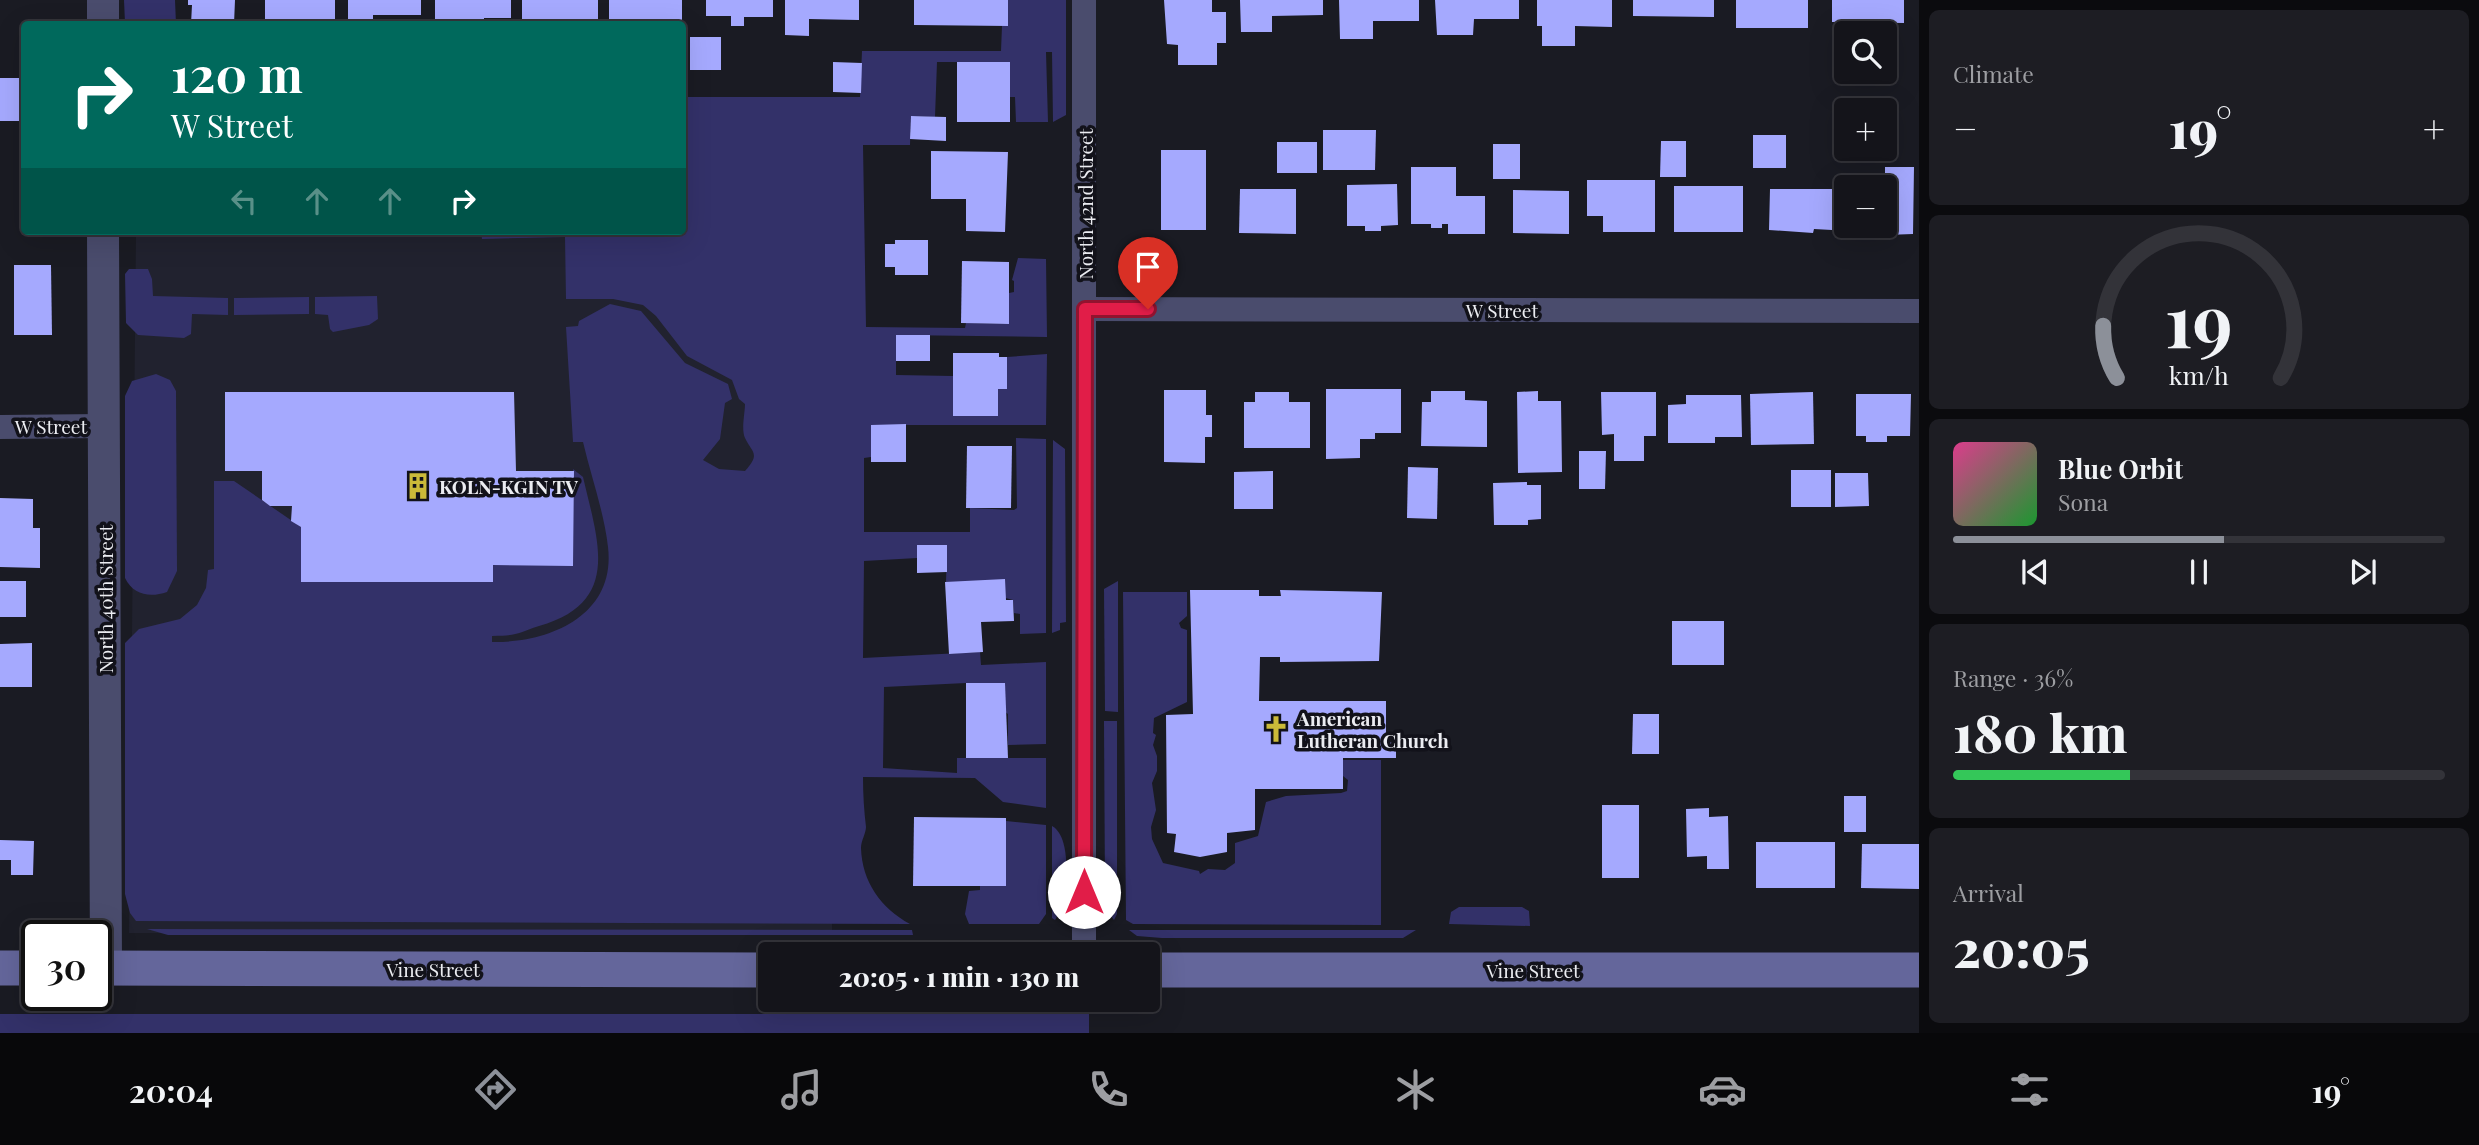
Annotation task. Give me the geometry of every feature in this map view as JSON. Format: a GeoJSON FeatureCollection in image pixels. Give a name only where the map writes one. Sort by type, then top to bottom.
{"type":"FeatureCollection","features":[{"type":"Feature","properties":{"kind":"main road"},"geometry":{"type":"LineString","coordinates":[[0,968],[21,968]]}},
{"type":"Feature","properties":{"kind":"main road","name":"Vine Street"},"geometry":{"type":"LineString","coordinates":[[112,968],[758,970]]}},
{"type":"Feature","properties":{"kind":"main road","name":"Vine Street"},"geometry":{"type":"LineString","coordinates":[[1160,970],[1919,970]]}},
{"type":"Feature","properties":{"kind":"street"},"geometry":{"type":"LineString","coordinates":[[103,0],[103,21]]}},
{"type":"Feature","properties":{"kind":"street","name":"North 42nd Street"},"geometry":{"type":"LineString","coordinates":[[1084,0],[1084,942]]}},
{"type":"Feature","properties":{"kind":"street","name":"North 40th Street"},"geometry":{"type":"LineString","coordinates":[[101,920],[103,235]]}},
{"type":"Feature","properties":{"kind":"street","name":"W Street"},"geometry":{"type":"LineString","coordinates":[[1085,309],[1919,311]]}},
{"type":"Feature","properties":{"kind":"street","name":"W Street"},"geometry":{"type":"LineString","coordinates":[[0,427],[103,426]]}},
{"type":"Feature","properties":{"kind":"shaded area"},"geometry":{"type":"Polygon","coordinates":[[[124,0],[175,0],[176,21],[125,21],[124,0]]]}},
{"type":"Feature","properties":{"kind":"shaded area"},"geometry":{"type":"Polygon","coordinates":[[[1008,0],[1066,0],[1066,115],[1053,122],[1052,52],[1046,52],[1048,122],[1016,122],[1015,97],[1010,97],[1009,62],[937,62],[935,117],[911,116],[910,145],[863,145],[866,327],[965,328],[966,323],[1008,324],[1009,293],[1014,292],[1012,280],[1018,258],[1046,259],[1047,337],[896,335],[896,375],[953,376],[998,389],[1007,389],[1007,357],[1047,354],[1046,425],[871,425],[871,457],[864,458],[864,532],[970,532],[970,508],[1014,510],[1017,508],[1016,438],[1046,439],[1046,633],[1020,634],[1020,614],[1014,613],[1013,600],[946,582],[947,545],[917,545],[917,558],[864,561],[863,658],[980,652],[981,665],[1046,662],[1046,744],[1008,745],[1008,714],[966,683],[884,687],[883,768],[957,773],[957,758],[1046,758],[1046,808],[1003,802],[975,778],[863,777],[866,827],[861,848],[865,872],[882,902],[910,924],[136,921],[130,913],[125,894],[125,643],[139,629],[180,619],[197,605],[206,588],[208,570],[214,569],[214,481],[234,481],[301,527],[301,582],[492,582],[493,565],[573,565],[573,469],[583,477],[598,546],[598,567],[593,585],[583,602],[565,615],[517,634],[492,636],[492,642],[535,637],[556,631],[574,621],[590,608],[601,591],[608,571],[608,547],[583,442],[573,442],[566,327],[578,326],[579,321],[610,304],[641,311],[685,363],[728,384],[732,399],[725,403],[720,439],[703,460],[719,469],[745,471],[753,460],[754,453],[744,434],[745,404],[739,399],[732,380],[687,356],[656,316],[643,305],[613,299],[566,299],[565,237],[482,239],[482,235],[686,235],[686,97],[860,97],[862,51],[1001,51],[1002,26],[1008,25],[1008,0]]]}},
{"type":"Feature","properties":{"kind":"shaded area"},"geometry":{"type":"Polygon","coordinates":[[[837,129],[832,933],[129,933],[136,235],[686,235],[686,228],[837,129]]]}},
{"type":"Feature","properties":{"kind":"shaded area"},"geometry":{"type":"Polygon","coordinates":[[[129,269],[148,269],[152,279],[153,296],[228,298],[228,315],[192,314],[191,334],[184,338],[138,335],[126,323],[125,274],[129,269]]]}},
{"type":"Feature","properties":{"kind":"shaded area"},"geometry":{"type":"Polygon","coordinates":[[[377,296],[378,319],[369,325],[333,332],[328,315],[315,314],[315,297],[377,296]]]}},
{"type":"Feature","properties":{"kind":"shaded area"},"geometry":{"type":"Polygon","coordinates":[[[309,297],[309,314],[234,315],[234,298],[309,297]]]}},
{"type":"Feature","properties":{"kind":"shaded area"},"geometry":{"type":"Polygon","coordinates":[[[156,374],[170,380],[176,391],[177,571],[167,592],[148,595],[137,591],[125,578],[125,396],[132,381],[156,374]]]}},
{"type":"Feature","properties":{"kind":"shaded area"},"geometry":{"type":"Polygon","coordinates":[[[1053,440],[1065,449],[1066,622],[1060,623],[1060,630],[1052,633],[1053,440]]]}},
{"type":"Feature","properties":{"kind":"shaded area"},"geometry":{"type":"Polygon","coordinates":[[[1118,581],[1118,712],[1105,711],[1104,589],[1118,581]]]}},
{"type":"Feature","properties":{"kind":"shaded area"},"geometry":{"type":"Polygon","coordinates":[[[1123,592],[1187,592],[1187,616],[1179,623],[1181,628],[1187,630],[1187,702],[1154,718],[1153,733],[1156,735],[1153,745],[1157,756],[1157,771],[1152,783],[1156,810],[1151,827],[1152,839],[1163,863],[1199,871],[1200,874],[1208,869],[1225,870],[1235,863],[1235,843],[1258,836],[1266,802],[1286,796],[1347,791],[1348,780],[1343,776],[1343,760],[1381,760],[1381,925],[1133,924],[1126,920],[1123,592]]]}},
{"type":"Feature","properties":{"kind":"shaded area"},"geometry":{"type":"Polygon","coordinates":[[[1104,721],[1117,721],[1117,914],[1114,920],[1108,912],[1105,891],[1104,721]]]}},
{"type":"Feature","properties":{"kind":"shaded area"},"geometry":{"type":"Polygon","coordinates":[[[1006,821],[1046,825],[1046,914],[1039,924],[969,924],[965,914],[969,891],[980,890],[980,886],[1006,886],[1006,821]]]}},
{"type":"Feature","properties":{"kind":"shaded area"},"geometry":{"type":"Polygon","coordinates":[[[1052,826],[1059,833],[1066,856],[1063,899],[1055,920],[1052,918],[1052,826]]]}},
{"type":"Feature","properties":{"kind":"shaded area"},"geometry":{"type":"Polygon","coordinates":[[[1459,907],[1522,907],[1529,911],[1530,926],[1449,924],[1451,912],[1459,907]]]}},
{"type":"Feature","properties":{"kind":"shaded area"},"geometry":{"type":"Polygon","coordinates":[[[147,929],[912,930],[913,935],[168,935],[147,929]]]}},
{"type":"Feature","properties":{"kind":"shaded area"},"geometry":{"type":"Polygon","coordinates":[[[1129,930],[1416,930],[1403,938],[1162,938],[1137,936],[1129,930]]]}},
{"type":"Feature","properties":{"kind":"shaded area"},"geometry":{"type":"Polygon","coordinates":[[[0,1014],[1089,1014],[1089,1033],[0,1033],[0,1014]]]}},
{"type":"Feature","properties":{"kind":"building"},"geometry":{"type":"Polygon","coordinates":[[[188,0],[235,0],[234,21],[191,21],[192,5],[188,5],[188,0]]]}},
{"type":"Feature","properties":{"kind":"building"},"geometry":{"type":"Polygon","coordinates":[[[265,0],[335,0],[335,21],[265,21],[265,0]]]}},
{"type":"Feature","properties":{"kind":"building"},"geometry":{"type":"Polygon","coordinates":[[[348,0],[421,0],[421,15],[373,15],[373,21],[348,21],[348,0]]]}},
{"type":"Feature","properties":{"kind":"building"},"geometry":{"type":"Polygon","coordinates":[[[435,0],[511,0],[511,18],[435,21],[435,0]]]}},
{"type":"Feature","properties":{"kind":"building"},"geometry":{"type":"Polygon","coordinates":[[[522,0],[598,0],[598,21],[522,21],[522,0]]]}},
{"type":"Feature","properties":{"kind":"building"},"geometry":{"type":"Polygon","coordinates":[[[609,0],[682,0],[682,21],[609,21],[609,0]]]}},
{"type":"Feature","properties":{"kind":"building"},"geometry":{"type":"Polygon","coordinates":[[[706,0],[773,0],[773,17],[744,17],[744,26],[731,26],[731,16],[706,16],[706,0]]]}},
{"type":"Feature","properties":{"kind":"building"},"geometry":{"type":"Polygon","coordinates":[[[785,0],[859,0],[859,20],[809,19],[809,36],[785,35],[785,0]]]}},
{"type":"Feature","properties":{"kind":"building"},"geometry":{"type":"Polygon","coordinates":[[[914,0],[1008,0],[1008,26],[914,25],[914,0]]]}},
{"type":"Feature","properties":{"kind":"building"},"geometry":{"type":"Polygon","coordinates":[[[1164,0],[1212,0],[1212,12],[1226,12],[1226,43],[1217,43],[1217,65],[1178,65],[1178,45],[1167,44],[1164,0]]]}},
{"type":"Feature","properties":{"kind":"building"},"geometry":{"type":"Polygon","coordinates":[[[1240,0],[1323,0],[1323,15],[1272,16],[1272,32],[1241,32],[1240,0]]]}},
{"type":"Feature","properties":{"kind":"building"},"geometry":{"type":"Polygon","coordinates":[[[1339,0],[1419,0],[1419,21],[1373,21],[1373,39],[1340,39],[1339,0]]]}},
{"type":"Feature","properties":{"kind":"building"},"geometry":{"type":"Polygon","coordinates":[[[1435,0],[1519,0],[1519,19],[1474,19],[1473,35],[1437,35],[1435,0]]]}},
{"type":"Feature","properties":{"kind":"building"},"geometry":{"type":"Polygon","coordinates":[[[1537,0],[1612,0],[1612,27],[1575,26],[1575,46],[1542,46],[1542,26],[1537,26],[1537,0]]]}},
{"type":"Feature","properties":{"kind":"building"},"geometry":{"type":"Polygon","coordinates":[[[1633,0],[1714,0],[1714,17],[1633,16],[1633,0]]]}},
{"type":"Feature","properties":{"kind":"building"},"geometry":{"type":"Polygon","coordinates":[[[1736,0],[1808,0],[1808,28],[1736,28],[1736,0]]]}},
{"type":"Feature","properties":{"kind":"building"},"geometry":{"type":"Polygon","coordinates":[[[1832,0],[1904,0],[1904,23],[1832,22],[1832,0]]]}},
{"type":"Feature","properties":{"kind":"building"},"geometry":{"type":"Polygon","coordinates":[[[690,37],[721,37],[721,70],[690,70],[690,37]]]}},
{"type":"Feature","properties":{"kind":"building"},"geometry":{"type":"Polygon","coordinates":[[[833,62],[862,63],[861,93],[833,92],[833,62]]]}},
{"type":"Feature","properties":{"kind":"building"},"geometry":{"type":"Polygon","coordinates":[[[957,62],[1010,62],[1010,122],[957,122],[957,62]]]}},
{"type":"Feature","properties":{"kind":"building"},"geometry":{"type":"Polygon","coordinates":[[[0,78],[21,78],[21,121],[0,121],[0,78]]]}},
{"type":"Feature","properties":{"kind":"building"},"geometry":{"type":"Polygon","coordinates":[[[911,116],[946,117],[946,141],[910,139],[911,116]]]}},
{"type":"Feature","properties":{"kind":"building"},"geometry":{"type":"Polygon","coordinates":[[[1323,130],[1376,130],[1375,170],[1323,170],[1323,130]]]}},
{"type":"Feature","properties":{"kind":"building"},"geometry":{"type":"Polygon","coordinates":[[[1753,135],[1786,135],[1786,168],[1753,168],[1753,135]]]}},
{"type":"Feature","properties":{"kind":"building"},"geometry":{"type":"Polygon","coordinates":[[[1661,141],[1686,141],[1686,177],[1660,177],[1661,141]]]}},
{"type":"Feature","properties":{"kind":"building"},"geometry":{"type":"Polygon","coordinates":[[[1277,142],[1317,142],[1317,173],[1277,173],[1277,142]]]}},
{"type":"Feature","properties":{"kind":"building"},"geometry":{"type":"Polygon","coordinates":[[[1493,144],[1520,144],[1520,179],[1493,179],[1493,144]]]}},
{"type":"Feature","properties":{"kind":"building"},"geometry":{"type":"Polygon","coordinates":[[[1161,150],[1206,150],[1206,230],[1161,230],[1161,150]]]}},
{"type":"Feature","properties":{"kind":"building"},"geometry":{"type":"Polygon","coordinates":[[[931,151],[1008,152],[1005,232],[966,231],[966,199],[931,199],[931,151]]]}},
{"type":"Feature","properties":{"kind":"building"},"geometry":{"type":"Polygon","coordinates":[[[1411,167],[1456,167],[1456,196],[1485,196],[1485,234],[1448,234],[1448,224],[1442,224],[1442,228],[1431,228],[1431,224],[1411,224],[1411,167]]]}},
{"type":"Feature","properties":{"kind":"building"},"geometry":{"type":"Polygon","coordinates":[[[1885,167],[1914,167],[1913,234],[1897,235],[1897,175],[1885,175],[1885,167]]]}},
{"type":"Feature","properties":{"kind":"building"},"geometry":{"type":"Polygon","coordinates":[[[1587,180],[1655,180],[1655,232],[1603,232],[1603,216],[1587,216],[1587,180]]]}},
{"type":"Feature","properties":{"kind":"building"},"geometry":{"type":"Polygon","coordinates":[[[1397,184],[1398,225],[1381,226],[1381,231],[1365,231],[1365,226],[1347,226],[1347,185],[1397,184]]]}},
{"type":"Feature","properties":{"kind":"building"},"geometry":{"type":"Polygon","coordinates":[[[1674,186],[1743,186],[1743,232],[1674,232],[1674,186]]]}},
{"type":"Feature","properties":{"kind":"building"},"geometry":{"type":"Polygon","coordinates":[[[1240,189],[1296,189],[1296,234],[1239,233],[1240,189]]]}},
{"type":"Feature","properties":{"kind":"building"},"geometry":{"type":"Polygon","coordinates":[[[1770,189],[1832,189],[1832,230],[1814,229],[1813,233],[1769,230],[1770,189]]]}},
{"type":"Feature","properties":{"kind":"building"},"geometry":{"type":"Polygon","coordinates":[[[1513,190],[1569,191],[1569,234],[1513,233],[1513,190]]]}},
{"type":"Feature","properties":{"kind":"building"},"geometry":{"type":"Polygon","coordinates":[[[895,240],[928,240],[928,275],[895,275],[895,267],[885,267],[885,244],[895,244],[895,240]]]}},
{"type":"Feature","properties":{"kind":"building"},"geometry":{"type":"Polygon","coordinates":[[[962,261],[1009,262],[1009,324],[961,323],[962,261]]]}},
{"type":"Feature","properties":{"kind":"building"},"geometry":{"type":"Polygon","coordinates":[[[14,265],[51,265],[52,335],[14,335],[14,265]]]}},
{"type":"Feature","properties":{"kind":"building"},"geometry":{"type":"Polygon","coordinates":[[[896,335],[930,335],[930,361],[896,361],[896,335]]]}},
{"type":"Feature","properties":{"kind":"building"},"geometry":{"type":"Polygon","coordinates":[[[953,353],[999,353],[999,357],[1007,357],[1007,389],[998,389],[998,416],[953,416],[953,353]]]}},
{"type":"Feature","properties":{"kind":"building"},"geometry":{"type":"Polygon","coordinates":[[[1326,389],[1401,389],[1401,433],[1375,433],[1375,439],[1360,439],[1360,458],[1326,459],[1326,389]]]}},
{"type":"Feature","properties":{"kind":"building"},"geometry":{"type":"Polygon","coordinates":[[[1164,390],[1206,390],[1206,415],[1212,415],[1212,437],[1205,437],[1205,463],[1164,462],[1164,390]]]}},
{"type":"Feature","properties":{"kind":"building"},"geometry":{"type":"Polygon","coordinates":[[[1431,391],[1465,391],[1465,400],[1487,401],[1487,447],[1421,446],[1422,402],[1431,402],[1431,391]]]}},
{"type":"Feature","properties":{"kind":"building"},"geometry":{"type":"Polygon","coordinates":[[[1538,391],[1538,401],[1561,401],[1562,472],[1518,473],[1517,392],[1538,391]]]}},
{"type":"Feature","properties":{"kind":"building","name":"KOLN-KGIN TV"},"geometry":{"type":"Polygon","coordinates":[[[225,392],[514,392],[516,471],[574,471],[573,566],[493,565],[493,582],[301,582],[301,527],[291,521],[292,506],[270,506],[262,500],[262,471],[225,471],[225,392]]]}},
{"type":"Feature","properties":{"kind":"building"},"geometry":{"type":"Polygon","coordinates":[[[1255,392],[1289,392],[1289,402],[1310,402],[1310,448],[1244,448],[1244,402],[1255,402],[1255,392]]]}},
{"type":"Feature","properties":{"kind":"building"},"geometry":{"type":"Polygon","coordinates":[[[1601,392],[1656,392],[1656,436],[1644,436],[1644,461],[1614,461],[1614,434],[1602,435],[1601,392]]]}},
{"type":"Feature","properties":{"kind":"building"},"geometry":{"type":"Polygon","coordinates":[[[1813,392],[1814,444],[1751,445],[1750,394],[1813,392]]]}},
{"type":"Feature","properties":{"kind":"building"},"geometry":{"type":"Polygon","coordinates":[[[1856,394],[1911,394],[1910,436],[1887,436],[1887,442],[1866,442],[1866,436],[1856,436],[1856,394]]]}},
{"type":"Feature","properties":{"kind":"building"},"geometry":{"type":"Polygon","coordinates":[[[1686,395],[1741,395],[1742,437],[1715,437],[1715,443],[1668,443],[1668,405],[1686,404],[1686,395]]]}},
{"type":"Feature","properties":{"kind":"building"},"geometry":{"type":"Polygon","coordinates":[[[906,424],[906,462],[871,462],[871,425],[906,424]]]}},
{"type":"Feature","properties":{"kind":"building"},"geometry":{"type":"Polygon","coordinates":[[[967,446],[1012,446],[1011,508],[966,508],[967,446]]]}},
{"type":"Feature","properties":{"kind":"building"},"geometry":{"type":"Polygon","coordinates":[[[1579,451],[1606,451],[1605,489],[1579,489],[1579,451]]]}},
{"type":"Feature","properties":{"kind":"building"},"geometry":{"type":"Polygon","coordinates":[[[1408,467],[1438,468],[1437,519],[1407,518],[1408,467]]]}},
{"type":"Feature","properties":{"kind":"building"},"geometry":{"type":"Polygon","coordinates":[[[1791,470],[1831,470],[1831,507],[1791,507],[1791,470]]]}},
{"type":"Feature","properties":{"kind":"building"},"geometry":{"type":"Polygon","coordinates":[[[1273,471],[1273,509],[1234,509],[1234,472],[1273,471]]]}},
{"type":"Feature","properties":{"kind":"building"},"geometry":{"type":"Polygon","coordinates":[[[1835,473],[1868,473],[1869,506],[1835,507],[1835,473]]]}},
{"type":"Feature","properties":{"kind":"building"},"geometry":{"type":"Polygon","coordinates":[[[1527,482],[1527,485],[1541,485],[1541,519],[1528,520],[1528,525],[1494,525],[1493,483],[1527,482]]]}},
{"type":"Feature","properties":{"kind":"building"},"geometry":{"type":"Polygon","coordinates":[[[0,498],[33,499],[33,528],[40,528],[40,568],[0,567],[0,498]]]}},
{"type":"Feature","properties":{"kind":"building"},"geometry":{"type":"Polygon","coordinates":[[[917,545],[947,545],[947,572],[917,573],[917,545]]]}},
{"type":"Feature","properties":{"kind":"building"},"geometry":{"type":"Polygon","coordinates":[[[1005,579],[1006,600],[1013,600],[1014,621],[981,622],[983,652],[949,654],[945,582],[1005,579]]]}},
{"type":"Feature","properties":{"kind":"building"},"geometry":{"type":"Polygon","coordinates":[[[0,581],[26,581],[26,617],[0,617],[0,581]]]}},
{"type":"Feature","properties":{"kind":"building","name":"American Lutheran Church"},"geometry":{"type":"Polygon","coordinates":[[[1190,590],[1259,590],[1259,596],[1281,596],[1280,590],[1382,592],[1379,661],[1280,662],[1280,657],[1260,657],[1259,701],[1386,701],[1386,742],[1396,743],[1396,758],[1343,758],[1343,789],[1255,789],[1255,830],[1227,833],[1227,852],[1200,857],[1174,852],[1176,834],[1167,833],[1166,715],[1193,714],[1190,590]]]}},
{"type":"Feature","properties":{"kind":"building"},"geometry":{"type":"Polygon","coordinates":[[[1672,621],[1724,621],[1724,665],[1672,665],[1672,621]]]}},
{"type":"Feature","properties":{"kind":"building"},"geometry":{"type":"Polygon","coordinates":[[[32,643],[32,687],[0,687],[0,644],[32,643]]]}},
{"type":"Feature","properties":{"kind":"building"},"geometry":{"type":"Polygon","coordinates":[[[966,683],[1005,683],[1008,758],[966,758],[966,683]]]}},
{"type":"Feature","properties":{"kind":"building"},"geometry":{"type":"Polygon","coordinates":[[[1633,714],[1659,714],[1659,754],[1632,754],[1633,714]]]}},
{"type":"Feature","properties":{"kind":"building"},"geometry":{"type":"Polygon","coordinates":[[[1844,796],[1866,796],[1866,832],[1844,832],[1844,796]]]}},
{"type":"Feature","properties":{"kind":"building"},"geometry":{"type":"Polygon","coordinates":[[[1602,805],[1639,805],[1639,878],[1602,878],[1602,805]]]}},
{"type":"Feature","properties":{"kind":"building"},"geometry":{"type":"Polygon","coordinates":[[[1709,808],[1709,817],[1728,816],[1729,869],[1707,869],[1707,856],[1687,857],[1686,809],[1709,808]]]}},
{"type":"Feature","properties":{"kind":"building"},"geometry":{"type":"Polygon","coordinates":[[[914,817],[1006,818],[1006,886],[913,886],[914,817]]]}},
{"type":"Feature","properties":{"kind":"building"},"geometry":{"type":"Polygon","coordinates":[[[0,840],[34,841],[33,875],[11,875],[11,860],[0,860],[0,840]]]}},
{"type":"Feature","properties":{"kind":"building"},"geometry":{"type":"Polygon","coordinates":[[[1756,842],[1835,842],[1835,888],[1756,888],[1756,842]]]}},
{"type":"Feature","properties":{"kind":"building"},"geometry":{"type":"Polygon","coordinates":[[[1862,844],[1919,844],[1919,889],[1861,888],[1862,844]]]}},
{"type":"Feature","properties":{"kind":"place","name":"KOLN-KGIN TV"},"geometry":{"type":"Point","coordinates":[418,486]}},
{"type":"Feature","properties":{"kind":"place","name":"American Lutheran Church"},"geometry":{"type":"Point","coordinates":[1276,729]}},
{"type":"Feature","properties":{"kind":"route"},"geometry":{"type":"LineString","coordinates":[[1084,892],[1085,309],[1148,309]]}}]}
